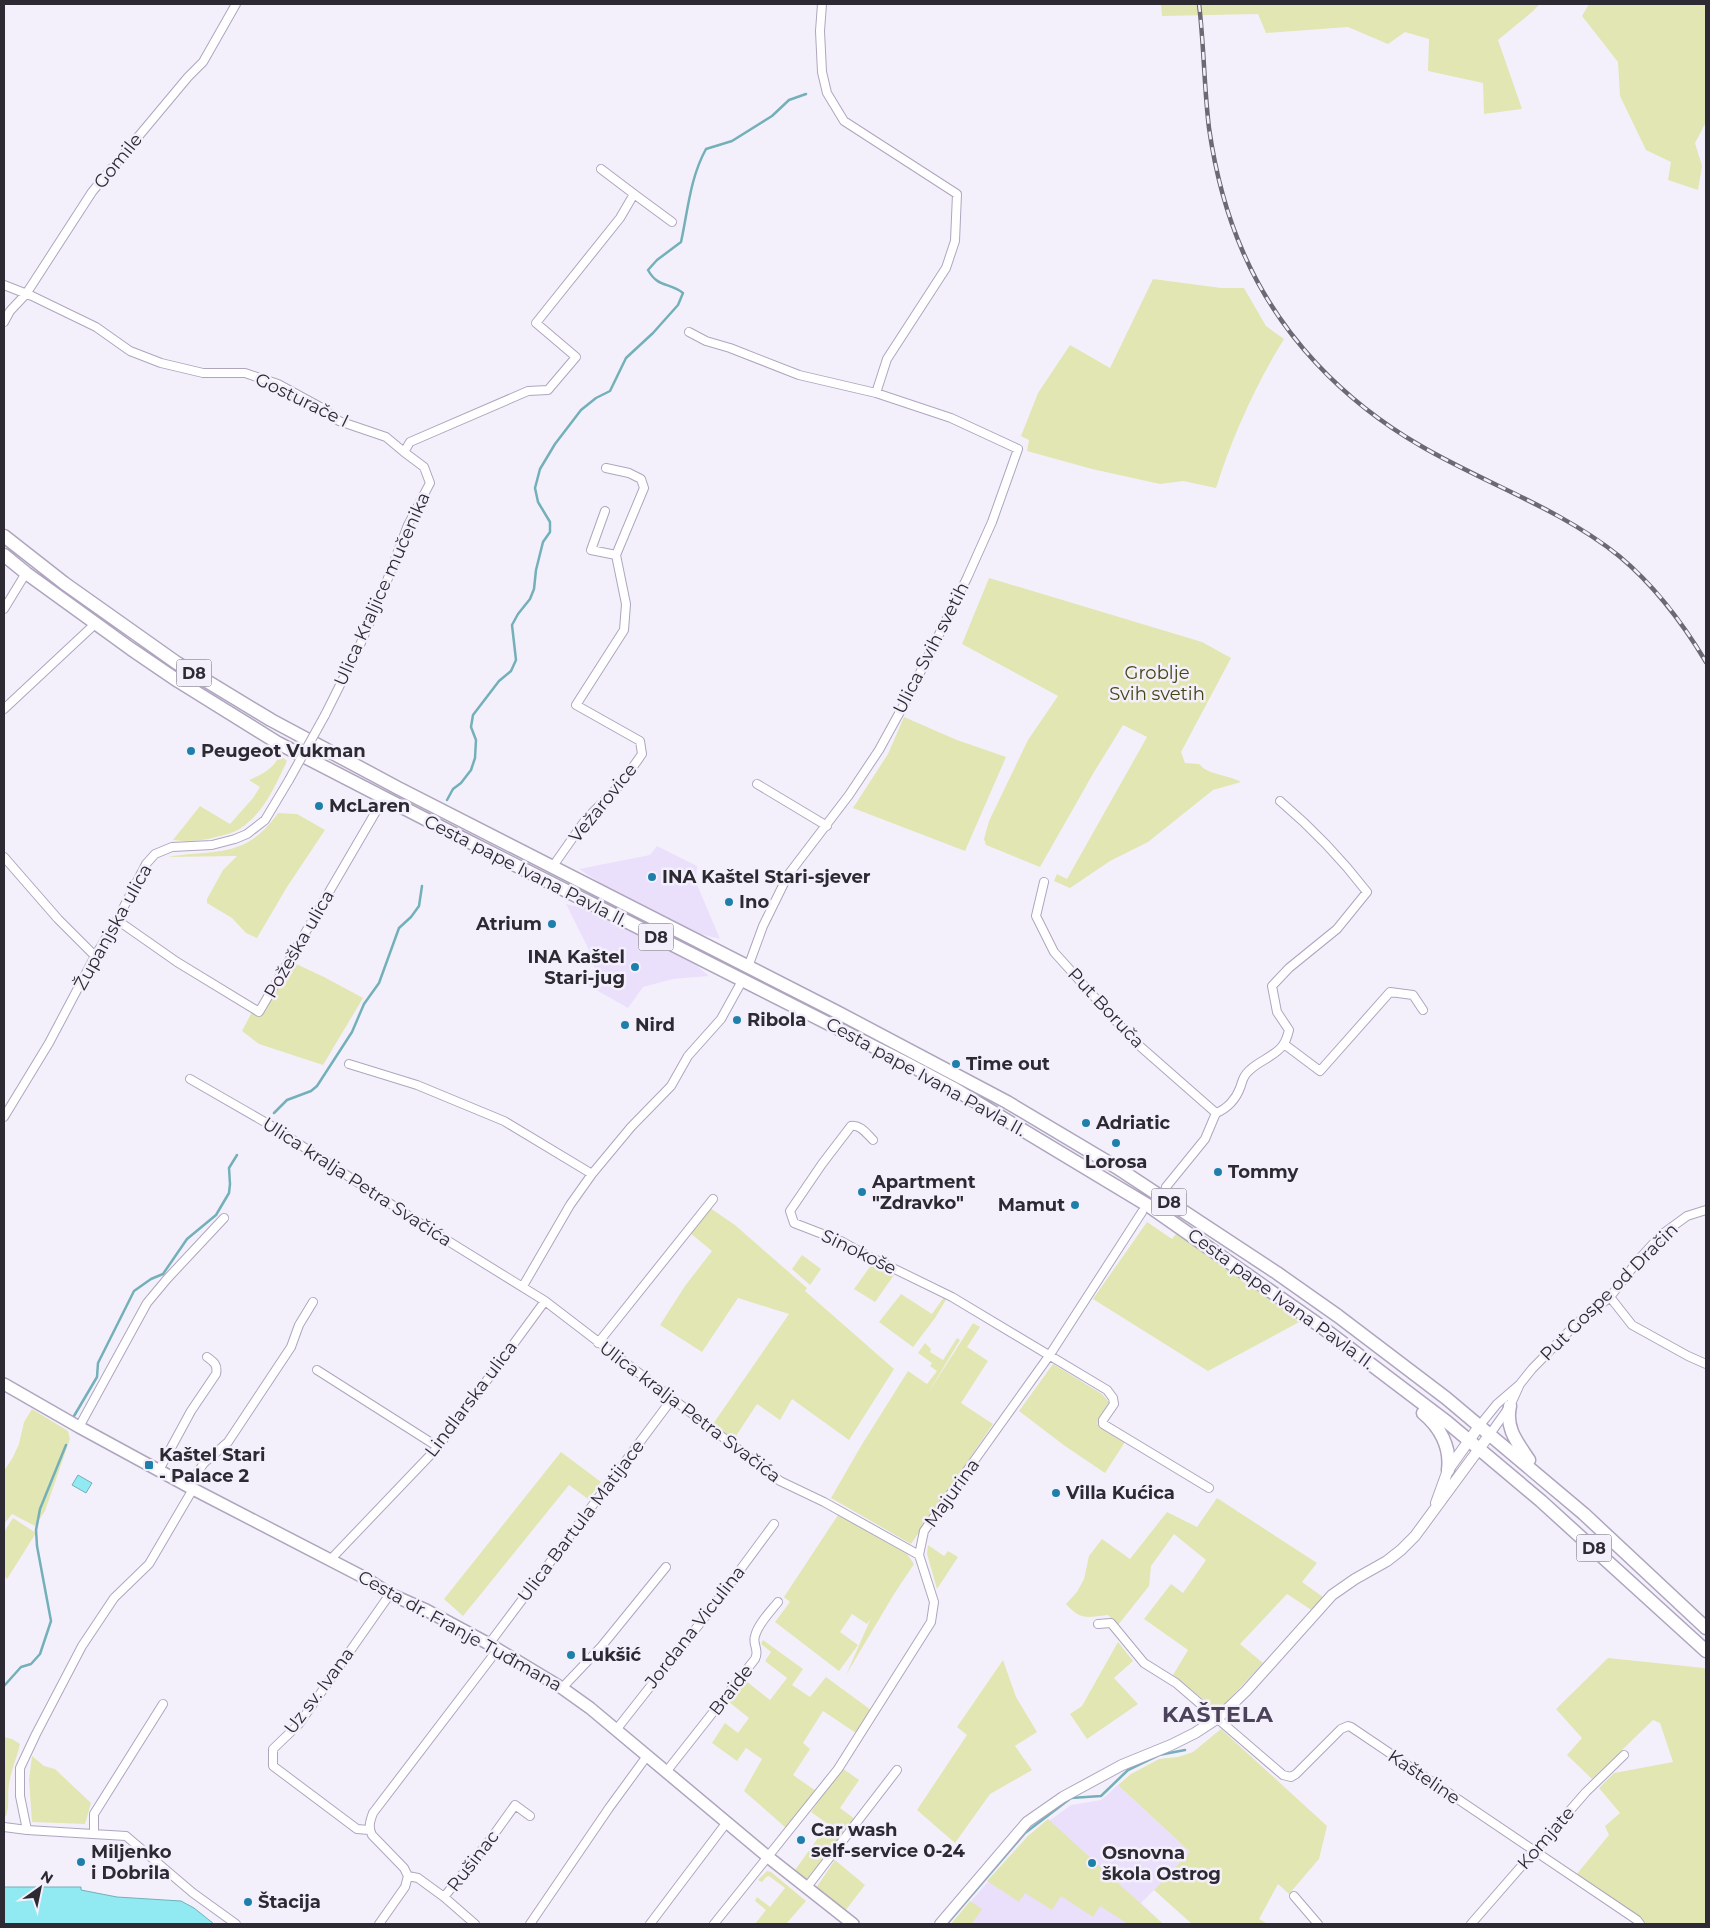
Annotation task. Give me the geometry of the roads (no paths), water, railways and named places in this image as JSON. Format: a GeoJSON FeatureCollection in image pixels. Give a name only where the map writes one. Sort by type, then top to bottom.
{"type":"FeatureCollection","features":[{"type":"Feature","properties":{"kind":"main road","name":"Cesta pape Ivana Pavla II."},"geometry":{"type":"LineString","coordinates":[[4,536],[64,583],[177,663],[271,720],[382,780],[838,1012],[1006,1102],[1116,1167],[1277,1273],[1338,1316],[1480,1425],[1631,1556],[1706,1628]]}},
{"type":"Feature","properties":{"kind":"main road","name":"Cesta pape Ivana Pavla II."},"geometry":{"type":"LineString","coordinates":[[4,554],[26,573],[95,624],[178,681],[294,751],[952,1088],[1171,1220],[1318,1325],[1407,1391],[1468,1440],[1575,1531],[1706,1651]]}},
{"type":"Feature","properties":{"kind":"main road","name":"Cesta dr. Franje Tuđmana"},"geometry":{"type":"LineString","coordinates":[[4,1384],[158,1470],[331,1559],[390,1594],[426,1610],[494,1646],[562,1688],[616,1730],[768,1857],[853,1924]]}},
{"type":"Feature","properties":{"kind":"main road"},"geometry":{"type":"LineString","coordinates":[[1407,1391],[1416,1406],[1439,1429],[1447,1448],[1448,1470]]}},
{"type":"Feature","properties":{"kind":"main road"},"geometry":{"type":"LineString","coordinates":[[1510,1406],[1508,1420],[1514,1438],[1535,1471]]}},
{"type":"Feature","properties":{"kind":"street","name":"Gomile"},"geometry":{"type":"LineString","coordinates":[[4,322],[10,311],[26,294],[92,192],[188,77],[203,62],[236,4]]}},
{"type":"Feature","properties":{"kind":"street"},"geometry":{"type":"LineString","coordinates":[[822,4],[820,31],[822,72],[826,93],[844,120],[956,194],[955,241],[946,268],[887,360],[876,393]]}},
{"type":"Feature","properties":{"kind":"street"},"geometry":{"type":"LineString","coordinates":[[601,169],[672,222]]}},
{"type":"Feature","properties":{"kind":"street"},"geometry":{"type":"LineString","coordinates":[[404,452],[410,442],[503,401],[528,391],[548,390],[576,357],[536,323],[620,218],[634,194]]}},
{"type":"Feature","properties":{"kind":"street","name":"Gosturače I"},"geometry":{"type":"LineString","coordinates":[[4,285],[96,327],[130,351],[161,363],[203,373],[245,373],[278,384],[322,408],[339,421],[386,438],[404,452]]}},
{"type":"Feature","properties":{"kind":"street","name":"Ulica Svih svetih"},"geometry":{"type":"LineString","coordinates":[[689,332],[706,341],[730,348],[800,375],[876,393],[951,418],[1018,449],[992,522],[967,578],[907,699],[879,750],[826,826],[788,875],[763,926],[748,967]]}},
{"type":"Feature","properties":{"kind":"street","name":"Ulica Kraljice mučenika"},"geometry":{"type":"LineString","coordinates":[[289,780],[325,715],[360,645],[408,525],[430,483],[424,467],[404,452]]}},
{"type":"Feature","properties":{"kind":"street"},"geometry":{"type":"LineString","coordinates":[[605,511],[591,550],[616,555],[644,488],[640,479],[629,473],[606,468]]}},
{"type":"Feature","properties":{"kind":"street","name":"Vežarovice"},"geometry":{"type":"LineString","coordinates":[[553,866],[586,819],[621,784],[642,754],[640,741],[576,705],[624,630],[626,604],[616,555]]}},
{"type":"Feature","properties":{"kind":"street"},"geometry":{"type":"LineString","coordinates":[[4,609],[26,573]]}},
{"type":"Feature","properties":{"kind":"street"},"geometry":{"type":"LineString","coordinates":[[4,709],[95,624]]}},
{"type":"Feature","properties":{"kind":"street","name":"Županjska ulica"},"geometry":{"type":"LineString","coordinates":[[4,1118],[49,1043],[146,864],[155,854],[172,847],[212,844],[235,839],[247,834],[265,820],[289,780]]}},
{"type":"Feature","properties":{"kind":"street"},"geometry":{"type":"LineString","coordinates":[[757,784],[826,826]]}},
{"type":"Feature","properties":{"kind":"street"},"geometry":{"type":"LineString","coordinates":[[1166,1188],[1205,1139],[1216,1113],[1223,1110],[1233,1101],[1246,1073],[1257,1062],[1272,1055],[1284,1044],[1290,1030],[1277,1012],[1272,986],[1289,968],[1337,929],[1366,892],[1348,867],[1314,830],[1280,800]]}},
{"type":"Feature","properties":{"kind":"street","name":"Požeška ulica"},"geometry":{"type":"LineString","coordinates":[[117,920],[177,962],[259,1012],[378,808]]}},
{"type":"Feature","properties":{"kind":"street"},"geometry":{"type":"LineString","coordinates":[[4,857],[58,919],[95,956]]}},
{"type":"Feature","properties":{"kind":"street","name":"Put Boruča"},"geometry":{"type":"LineString","coordinates":[[1044,882],[1036,916],[1054,952],[1134,1042],[1216,1113]]}},
{"type":"Feature","properties":{"kind":"street"},"geometry":{"type":"LineString","coordinates":[[523,1286],[570,1205],[592,1174],[631,1127],[671,1086],[688,1056],[721,1019],[742,981]]}},
{"type":"Feature","properties":{"kind":"street"},"geometry":{"type":"LineString","coordinates":[[1284,1044],[1320,1071],[1390,992],[1412,995],[1423,1010]]}},
{"type":"Feature","properties":{"kind":"street"},"geometry":{"type":"LineString","coordinates":[[349,1064],[417,1085],[504,1121],[592,1174]]}},
{"type":"Feature","properties":{"kind":"street","name":"Ulica kralja Petra Svačića"},"geometry":{"type":"LineString","coordinates":[[190,1079],[270,1125],[432,1231],[523,1286],[780,1481],[824,1502],[919,1555]]}},
{"type":"Feature","properties":{"kind":"street","name":"Sinokoše"},"geometry":{"type":"LineString","coordinates":[[874,1140],[859,1127],[851,1126],[790,1211],[794,1223],[843,1242],[907,1276],[952,1297],[1049,1356]]}},
{"type":"Feature","properties":{"kind":"street"},"geometry":{"type":"LineString","coordinates":[[598,1343],[713,1199]]}},
{"type":"Feature","properties":{"kind":"street","name":"Put Gospe od Dračin"},"geometry":{"type":"LineString","coordinates":[[1480,1425],[1497,1404],[1520,1384],[1576,1324],[1610,1297],[1640,1258],[1661,1235],[1686,1216],[1706,1210]]}},
{"type":"Feature","properties":{"kind":"street","name":"Majurina"},"geometry":{"type":"LineString","coordinates":[[714,1924],[838,1769],[931,1622],[934,1602],[919,1555],[924,1531],[1049,1356],[1142,1212]]}},
{"type":"Feature","properties":{"kind":"street"},"geometry":{"type":"LineString","coordinates":[[79,1427],[147,1303],[224,1218]]}},
{"type":"Feature","properties":{"kind":"street"},"geometry":{"type":"LineString","coordinates":[[1610,1297],[1632,1326],[1706,1364]]}},
{"type":"Feature","properties":{"kind":"street","name":"Lindlarska ulica"},"geometry":{"type":"LineString","coordinates":[[331,1559],[438,1447],[545,1301]]}},
{"type":"Feature","properties":{"kind":"street"},"geometry":{"type":"LineString","coordinates":[[27,1830],[20,1796],[20,1768],[82,1646],[114,1598],[149,1564],[204,1463],[228,1442],[291,1347],[299,1325],[312,1302]]}},
{"type":"Feature","properties":{"kind":"street"},"geometry":{"type":"LineString","coordinates":[[158,1470],[191,1412],[216,1374],[216,1364],[207,1356]]}},
{"type":"Feature","properties":{"kind":"street"},"geometry":{"type":"LineString","coordinates":[[1049,1356],[1107,1390],[1113,1398],[1114,1404],[1103,1420],[1103,1424],[1209,1488]]}},
{"type":"Feature","properties":{"kind":"street"},"geometry":{"type":"LineString","coordinates":[[317,1370],[438,1447]]}},
{"type":"Feature","properties":{"kind":"street","name":"Put Gospe od Dračin"},"geometry":{"type":"LineString","coordinates":[[1490,1434],[1510,1406],[1520,1384]]}},
{"type":"Feature","properties":{"kind":"street","name":"Ulica Bartula Matijace"},"geometry":{"type":"LineString","coordinates":[[494,1646],[672,1399]]}},
{"type":"Feature","properties":{"kind":"street"},"geometry":{"type":"LineString","coordinates":[[1435,1507],[1448,1470],[1480,1425]]}},
{"type":"Feature","properties":{"kind":"street"},"geometry":{"type":"LineString","coordinates":[[940,1924],[1027,1822],[1063,1797],[1122,1765],[1171,1745],[1201,1730],[1218,1718],[1246,1691],[1332,1594],[1402,1550],[1415,1536],[1490,1434]]}},
{"type":"Feature","properties":{"kind":"street","name":"Jordana Viculina"},"geometry":{"type":"LineString","coordinates":[[616,1730],[712,1608],[774,1524]]}},
{"type":"Feature","properties":{"kind":"street"},"geometry":{"type":"LineString","coordinates":[[562,1688],[601,1647],[666,1567]]}},
{"type":"Feature","properties":{"kind":"street","name":"Uz sv. Ivana"},"geometry":{"type":"LineString","coordinates":[[390,1594],[299,1724],[273,1749],[273,1766],[357,1829],[369,1830],[376,1840],[404,1868],[408,1876]]}},
{"type":"Feature","properties":{"kind":"street","name":"Braide"},"geometry":{"type":"LineString","coordinates":[[666,1772],[755,1659],[758,1654],[754,1638],[757,1630],[778,1602]]}},
{"type":"Feature","properties":{"kind":"street"},"geometry":{"type":"LineString","coordinates":[[1098,1624],[1111,1623],[1144,1663],[1176,1683],[1218,1718]]}},
{"type":"Feature","properties":{"kind":"street"},"geometry":{"type":"LineString","coordinates":[[369,1830],[373,1813],[494,1646]]}},
{"type":"Feature","properties":{"kind":"street"},"geometry":{"type":"LineString","coordinates":[[94,1834],[94,1814],[163,1704]]}},
{"type":"Feature","properties":{"kind":"street","name":"Kašteline"},"geometry":{"type":"LineString","coordinates":[[1218,1718],[1283,1775],[1291,1777],[1341,1729],[1348,1726],[1352,1727],[1592,1889],[1640,1924]]}},
{"type":"Feature","properties":{"kind":"street","name":"Komjate"},"geometry":{"type":"LineString","coordinates":[[1471,1924],[1586,1792],[1624,1755]]}},
{"type":"Feature","properties":{"kind":"street"},"geometry":{"type":"LineString","coordinates":[[530,1924],[647,1756]]}},
{"type":"Feature","properties":{"kind":"street"},"geometry":{"type":"LineString","coordinates":[[807,1887],[897,1770]]}},
{"type":"Feature","properties":{"kind":"street","name":"Rušinac"},"geometry":{"type":"LineString","coordinates":[[408,1876],[418,1878],[444,1897],[490,1840],[515,1805],[530,1816]]}},
{"type":"Feature","properties":{"kind":"street"},"geometry":{"type":"LineString","coordinates":[[650,1924],[727,1822]]}},
{"type":"Feature","properties":{"kind":"street"},"geometry":{"type":"LineString","coordinates":[[4,1827],[126,1836],[193,1893],[236,1924]]}},
{"type":"Feature","properties":{"kind":"street"},"geometry":{"type":"LineString","coordinates":[[378,1924],[404,1887],[408,1876]]}},
{"type":"Feature","properties":{"kind":"street"},"geometry":{"type":"LineString","coordinates":[[1294,1896],[1318,1924]]}},
{"type":"Feature","properties":{"kind":"street"},"geometry":{"type":"LineString","coordinates":[[444,1897],[475,1924]]}},
{"type":"Feature","properties":{"kind":"water"},"geometry":{"type":"Polygon","coordinates":[[[78,1475],[92,1483],[86,1493],[72,1485],[78,1475]]]}},
{"type":"Feature","properties":{"kind":"water"},"geometry":{"type":"Polygon","coordinates":[[[4,1887],[81,1887],[81,1890],[117,1897],[181,1901],[194,1908],[214,1924],[4,1924],[4,1887]]]}},
{"type":"Feature","properties":{"kind":"waterway"},"geometry":{"type":"LineString","coordinates":[[447,800],[453,789],[461,783],[471,770],[475,758],[476,740],[471,727],[473,715],[499,681],[511,671],[516,660],[512,625],[530,599],[534,589],[536,570],[543,542],[550,532],[550,522],[538,502],[535,488],[540,469],[555,444],[581,410],[596,398],[610,391],[626,358],[653,333],[678,305],[683,293],[656,280],[648,270],[657,260],[681,242],[696,171],[706,149],[732,141],[772,116],[789,100],[806,94]]}},
{"type":"Feature","properties":{"kind":"waterway"},"geometry":{"type":"LineString","coordinates":[[274,1113],[287,1100],[311,1091],[317,1086],[352,1032],[364,1004],[379,983],[399,928],[419,906],[422,886]]}},
{"type":"Feature","properties":{"kind":"waterway"},"geometry":{"type":"LineString","coordinates":[[74,1416],[97,1377],[98,1363],[134,1291],[151,1279],[163,1274],[187,1239],[216,1215],[229,1193],[229,1168],[237,1155]]}},
{"type":"Feature","properties":{"kind":"waterway"},"geometry":{"type":"LineString","coordinates":[[4,1686],[21,1667],[31,1664],[40,1654],[51,1621],[37,1546],[36,1530],[40,1509],[66,1445]]}},
{"type":"Feature","properties":{"kind":"waterway"},"geometry":{"type":"LineString","coordinates":[[947,1924],[1025,1833],[1071,1798],[1101,1796],[1128,1770],[1159,1755],[1185,1750]]}},
{"type":"Feature","properties":{"kind":"railway"},"geometry":{"type":"LineString","coordinates":[[1199,4],[1209,128],[1214,160],[1222,191],[1231,222],[1243,252],[1275,311],[1295,338],[1340,387],[1392,428],[1446,460],[1572,524],[1619,556],[1667,605],[1706,662]]}},
{"type":"Feature","properties":{"kind":"place","name":"Peugeot Vukman"},"geometry":{"type":"Point","coordinates":[191,751]}},
{"type":"Feature","properties":{"kind":"place","name":"McLaren"},"geometry":{"type":"Point","coordinates":[319,806]}},
{"type":"Feature","properties":{"kind":"place","name":"INA Kaštel Stari-sjever"},"geometry":{"type":"Point","coordinates":[652,877]}},
{"type":"Feature","properties":{"kind":"place","name":"Ino"},"geometry":{"type":"Point","coordinates":[729,902]}},
{"type":"Feature","properties":{"kind":"place","name":"Atrium"},"geometry":{"type":"Point","coordinates":[552,924]}},
{"type":"Feature","properties":{"kind":"place","name":"INA Kaštel Stari-jug"},"geometry":{"type":"Point","coordinates":[635,967]}},
{"type":"Feature","properties":{"kind":"place","name":"Ribola"},"geometry":{"type":"Point","coordinates":[737,1020]}},
{"type":"Feature","properties":{"kind":"place","name":"Nird"},"geometry":{"type":"Point","coordinates":[625,1025]}},
{"type":"Feature","properties":{"kind":"place","name":"Time out"},"geometry":{"type":"Point","coordinates":[956,1064]}},
{"type":"Feature","properties":{"kind":"place","name":"Adriatic"},"geometry":{"type":"Point","coordinates":[1086,1123]}},
{"type":"Feature","properties":{"kind":"place","name":"Lorosa"},"geometry":{"type":"Point","coordinates":[1116,1143]}},
{"type":"Feature","properties":{"kind":"place","name":"Tommy"},"geometry":{"type":"Point","coordinates":[1218,1172]}},
{"type":"Feature","properties":{"kind":"place","name":"Apartment \"Zdravko\""},"geometry":{"type":"Point","coordinates":[862,1192]}},
{"type":"Feature","properties":{"kind":"place","name":"Mamut"},"geometry":{"type":"Point","coordinates":[1075,1205]}},
{"type":"Feature","properties":{"kind":"place","name":"Kaštel Stari - Palace 2"},"geometry":{"type":"Point","coordinates":[149,1465]}},
{"type":"Feature","properties":{"kind":"place","name":"Villa Kućica"},"geometry":{"type":"Point","coordinates":[1056,1493]}},
{"type":"Feature","properties":{"kind":"place","name":"Lukšić"},"geometry":{"type":"Point","coordinates":[571,1655]}},
{"type":"Feature","properties":{"kind":"place","name":"Car wash self-service 0-24"},"geometry":{"type":"Point","coordinates":[801,1840]}},
{"type":"Feature","properties":{"kind":"place","name":"Miljenko i Dobrila"},"geometry":{"type":"Point","coordinates":[81,1862]}},
{"type":"Feature","properties":{"kind":"place","name":"Osnovna škola Ostrog"},"geometry":{"type":"Point","coordinates":[1092,1863]}},
{"type":"Feature","properties":{"kind":"place","name":"Štacija"},"geometry":{"type":"Point","coordinates":[248,1902]}},
{"type":"Feature","properties":{"kind":"district","name":"KAŠTELA"},"geometry":{"type":"Point","coordinates":[1218,1714]}},
{"type":"Feature","properties":{"kind":"park label","name":"Groblje Svih svetih"},"geometry":{"type":"Point","coordinates":[1157,683]}}]}
